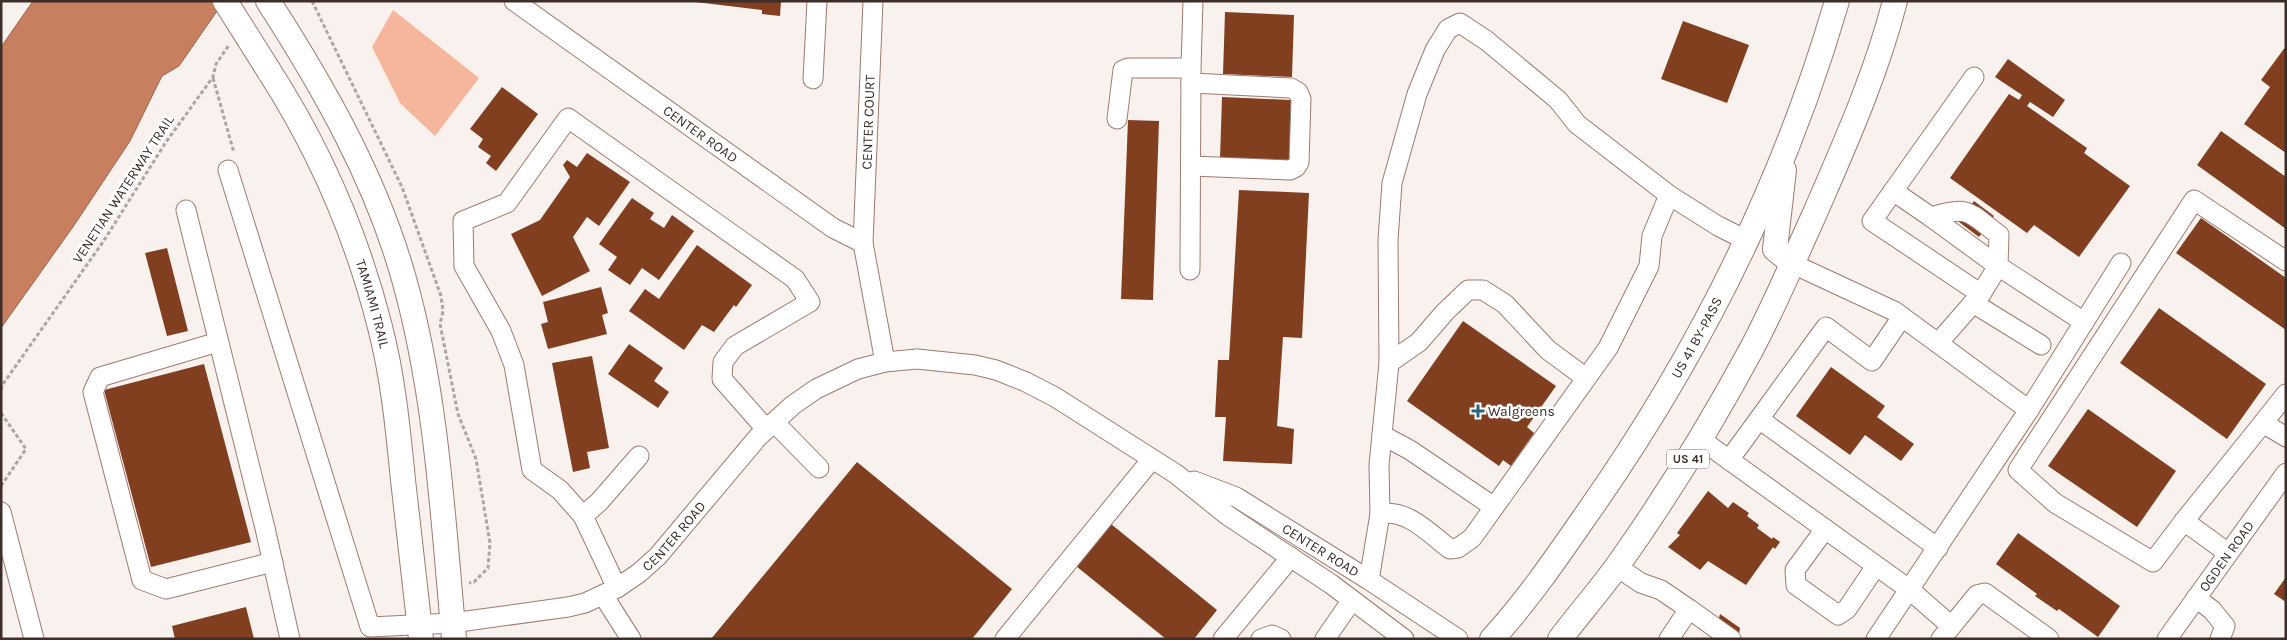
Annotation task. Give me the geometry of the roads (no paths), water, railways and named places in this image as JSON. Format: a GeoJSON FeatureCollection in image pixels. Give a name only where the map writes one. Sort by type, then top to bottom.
{"type":"FeatureCollection","features":[{"type":"Feature","properties":{"kind":"main road","name":"TAMIAMI TRAIL"},"geometry":{"type":"LineString","coordinates":[[225,1],[310,140],[335,192],[351,234],[380,328],[397,421],[420,631]]}},
{"type":"Feature","properties":{"kind":"main road"},"geometry":{"type":"LineString","coordinates":[[268,1],[298,47],[342,124],[383,217],[404,280],[420,347],[432,419],[453,631]]}},
{"type":"Feature","properties":{"kind":"main road","name":"US 41 BY-PASS"},"geometry":{"type":"LineString","coordinates":[[1492,639],[1540,580],[1627,454],[1669,387],[1718,301],[1786,148],[1808,92],[1837,1]]}},
{"type":"Feature","properties":{"kind":"main road","name":"US 41"},"geometry":{"type":"LineString","coordinates":[[1560,639],[1617,567],[1700,439],[1752,349],[1793,264],[1837,165],[1863,100],[1895,1]]}},
{"type":"Feature","properties":{"kind":"main road"},"geometry":{"type":"LineString","coordinates":[[1786,148],[1782,203],[1776,232],[1775,249],[1793,264]]}},
{"type":"Feature","properties":{"kind":"street","name":"CENTER ROAD"},"geometry":{"type":"LineString","coordinates":[[514,1],[833,228],[863,243]]}},
{"type":"Feature","properties":{"kind":"street"},"geometry":{"type":"LineString","coordinates":[[813,79],[817,1]]}},
{"type":"Feature","properties":{"kind":"street","name":"CENTER COURT"},"geometry":{"type":"LineString","coordinates":[[863,243],[873,1]]}},
{"type":"Feature","properties":{"kind":"street"},"geometry":{"type":"LineString","coordinates":[[1190,270],[1193,1]]}},
{"type":"Feature","properties":{"kind":"street"},"geometry":{"type":"LineString","coordinates":[[1369,580],[1380,514],[1379,464],[1389,363],[1388,240],[1392,183],[1417,94],[1435,50],[1448,29],[1460,23],[1487,41],[1558,100],[1577,124],[1669,195],[1718,226],[1746,240]]}},
{"type":"Feature","properties":{"kind":"street"},"geometry":{"type":"LineString","coordinates":[[1117,119],[1123,70],[1128,68],[1291,88],[1298,92],[1301,99],[1299,162],[1296,167],[1290,170],[1190,166]]}},
{"type":"Feature","properties":{"kind":"street"},"geometry":{"type":"LineString","coordinates":[[1974,77],[1872,221],[2042,345]]}},
{"type":"Feature","properties":{"kind":"street"},"geometry":{"type":"LineString","coordinates":[[631,639],[610,592],[583,516],[560,490],[532,470],[514,365],[501,331],[464,266],[463,221],[507,203],[568,118],[795,279],[810,302],[736,346],[722,362],[722,379],[770,426],[819,468]]}},
{"type":"Feature","properties":{"kind":"street"},"geometry":{"type":"LineString","coordinates":[[228,170],[365,633]]}},
{"type":"Feature","properties":{"kind":"street"},"geometry":{"type":"LineString","coordinates":[[1893,191],[1998,266],[2084,322]]}},
{"type":"Feature","properties":{"kind":"street"},"geometry":{"type":"LineString","coordinates":[[1380,514],[1390,512],[1409,518],[1450,549],[1458,548],[1472,538],[1608,348],[1649,266],[1652,236],[1669,195]]}},
{"type":"Feature","properties":{"kind":"street"},"geometry":{"type":"LineString","coordinates":[[2286,261],[2194,200],[2018,470],[2056,503],[2153,562],[2286,394]]}},
{"type":"Feature","properties":{"kind":"street"},"geometry":{"type":"LineString","coordinates":[[186,210],[290,639]]}},
{"type":"Feature","properties":{"kind":"street"},"geometry":{"type":"LineString","coordinates":[[1931,217],[1954,210],[1968,212],[1999,235],[1998,266],[1977,298],[1938,343]]}},
{"type":"Feature","properties":{"kind":"street"},"geometry":{"type":"LineString","coordinates":[[863,243],[885,362]]}},
{"type":"Feature","properties":{"kind":"street"},"geometry":{"type":"LineString","coordinates":[[1876,639],[2029,410],[2121,263]]}},
{"type":"Feature","properties":{"kind":"street"},"geometry":{"type":"LineString","coordinates":[[1793,264],[1894,311],[2029,410]]}},
{"type":"Feature","properties":{"kind":"street"},"geometry":{"type":"LineString","coordinates":[[1389,363],[1419,342],[1444,312],[1468,290],[1483,290],[1505,304],[1548,350],[1586,378]]}},
{"type":"Feature","properties":{"kind":"street"},"geometry":{"type":"LineString","coordinates":[[1729,460],[1826,326],[1872,361],[1902,317]]}},
{"type":"Feature","properties":{"kind":"street"},"geometry":{"type":"LineString","coordinates":[[218,342],[100,377],[93,392],[142,580],[166,589],[272,562]]}},
{"type":"Feature","properties":{"kind":"street","name":"CENTER ROAD"},"geometry":{"type":"LineString","coordinates":[[365,633],[453,631],[568,607],[610,592],[658,556],[770,426],[816,389],[858,369],[885,362],[917,359],[975,364],[1026,382],[1055,397],[1176,474],[1227,514],[1352,600],[1404,639]]}},
{"type":"Feature","properties":{"kind":"street"},"geometry":{"type":"LineString","coordinates":[[1759,419],[1938,548]]}},
{"type":"Feature","properties":{"kind":"street"},"geometry":{"type":"LineString","coordinates":[[2263,423],[2286,438]]}},
{"type":"Feature","properties":{"kind":"street"},"geometry":{"type":"LineString","coordinates":[[1382,435],[1410,450],[1494,508]]}},
{"type":"Feature","properties":{"kind":"street"},"geometry":{"type":"LineString","coordinates":[[1700,439],[1910,590],[1946,632],[1977,595],[1985,593],[2049,639]]}},
{"type":"Feature","properties":{"kind":"street"},"geometry":{"type":"LineString","coordinates":[[583,516],[599,502],[639,456]]}},
{"type":"Feature","properties":{"kind":"street"},"geometry":{"type":"LineString","coordinates":[[1005,639],[1152,459]]}},
{"type":"Feature","properties":{"kind":"street","name":"OGDEN ROAD"},"geometry":{"type":"LineString","coordinates":[[2167,639],[2286,473]]}},
{"type":"Feature","properties":{"kind":"street","name":"CENTER ROAD"},"geometry":{"type":"LineString","coordinates":[[1176,474],[1236,497],[1369,580],[1458,639]]}},
{"type":"Feature","properties":{"kind":"street"},"geometry":{"type":"LineString","coordinates":[[1,512],[34,639]]}},
{"type":"Feature","properties":{"kind":"street"},"geometry":{"type":"LineString","coordinates":[[2184,521],[2228,553]]}},
{"type":"Feature","properties":{"kind":"street"},"geometry":{"type":"LineString","coordinates":[[1824,529],[1795,570],[1796,585],[1838,615],[1847,609],[1876,566]]}},
{"type":"Feature","properties":{"kind":"street"},"geometry":{"type":"LineString","coordinates":[[1223,639],[1291,557]]}},
{"type":"Feature","properties":{"kind":"street"},"geometry":{"type":"LineString","coordinates":[[1617,567],[1641,583],[1662,590],[1731,639]]}},
{"type":"Feature","properties":{"kind":"street"},"geometry":{"type":"LineString","coordinates":[[2196,598],[2212,610],[2225,626],[2222,637]]}},
{"type":"Feature","properties":{"kind":"street"},"geometry":{"type":"LineString","coordinates":[[1324,639],[1352,600]]}},
{"type":"Feature","properties":{"kind":"street"},"geometry":{"type":"LineString","coordinates":[[1669,639],[1689,609]]}},
{"type":"Feature","properties":{"kind":"street"},"geometry":{"type":"LineString","coordinates":[[1261,639],[1272,635],[1281,639]]}},
{"type":"Feature","properties":{"kind":"place","name":"Walgreens"},"geometry":{"type":"Point","coordinates":[1478,411]}}]}
